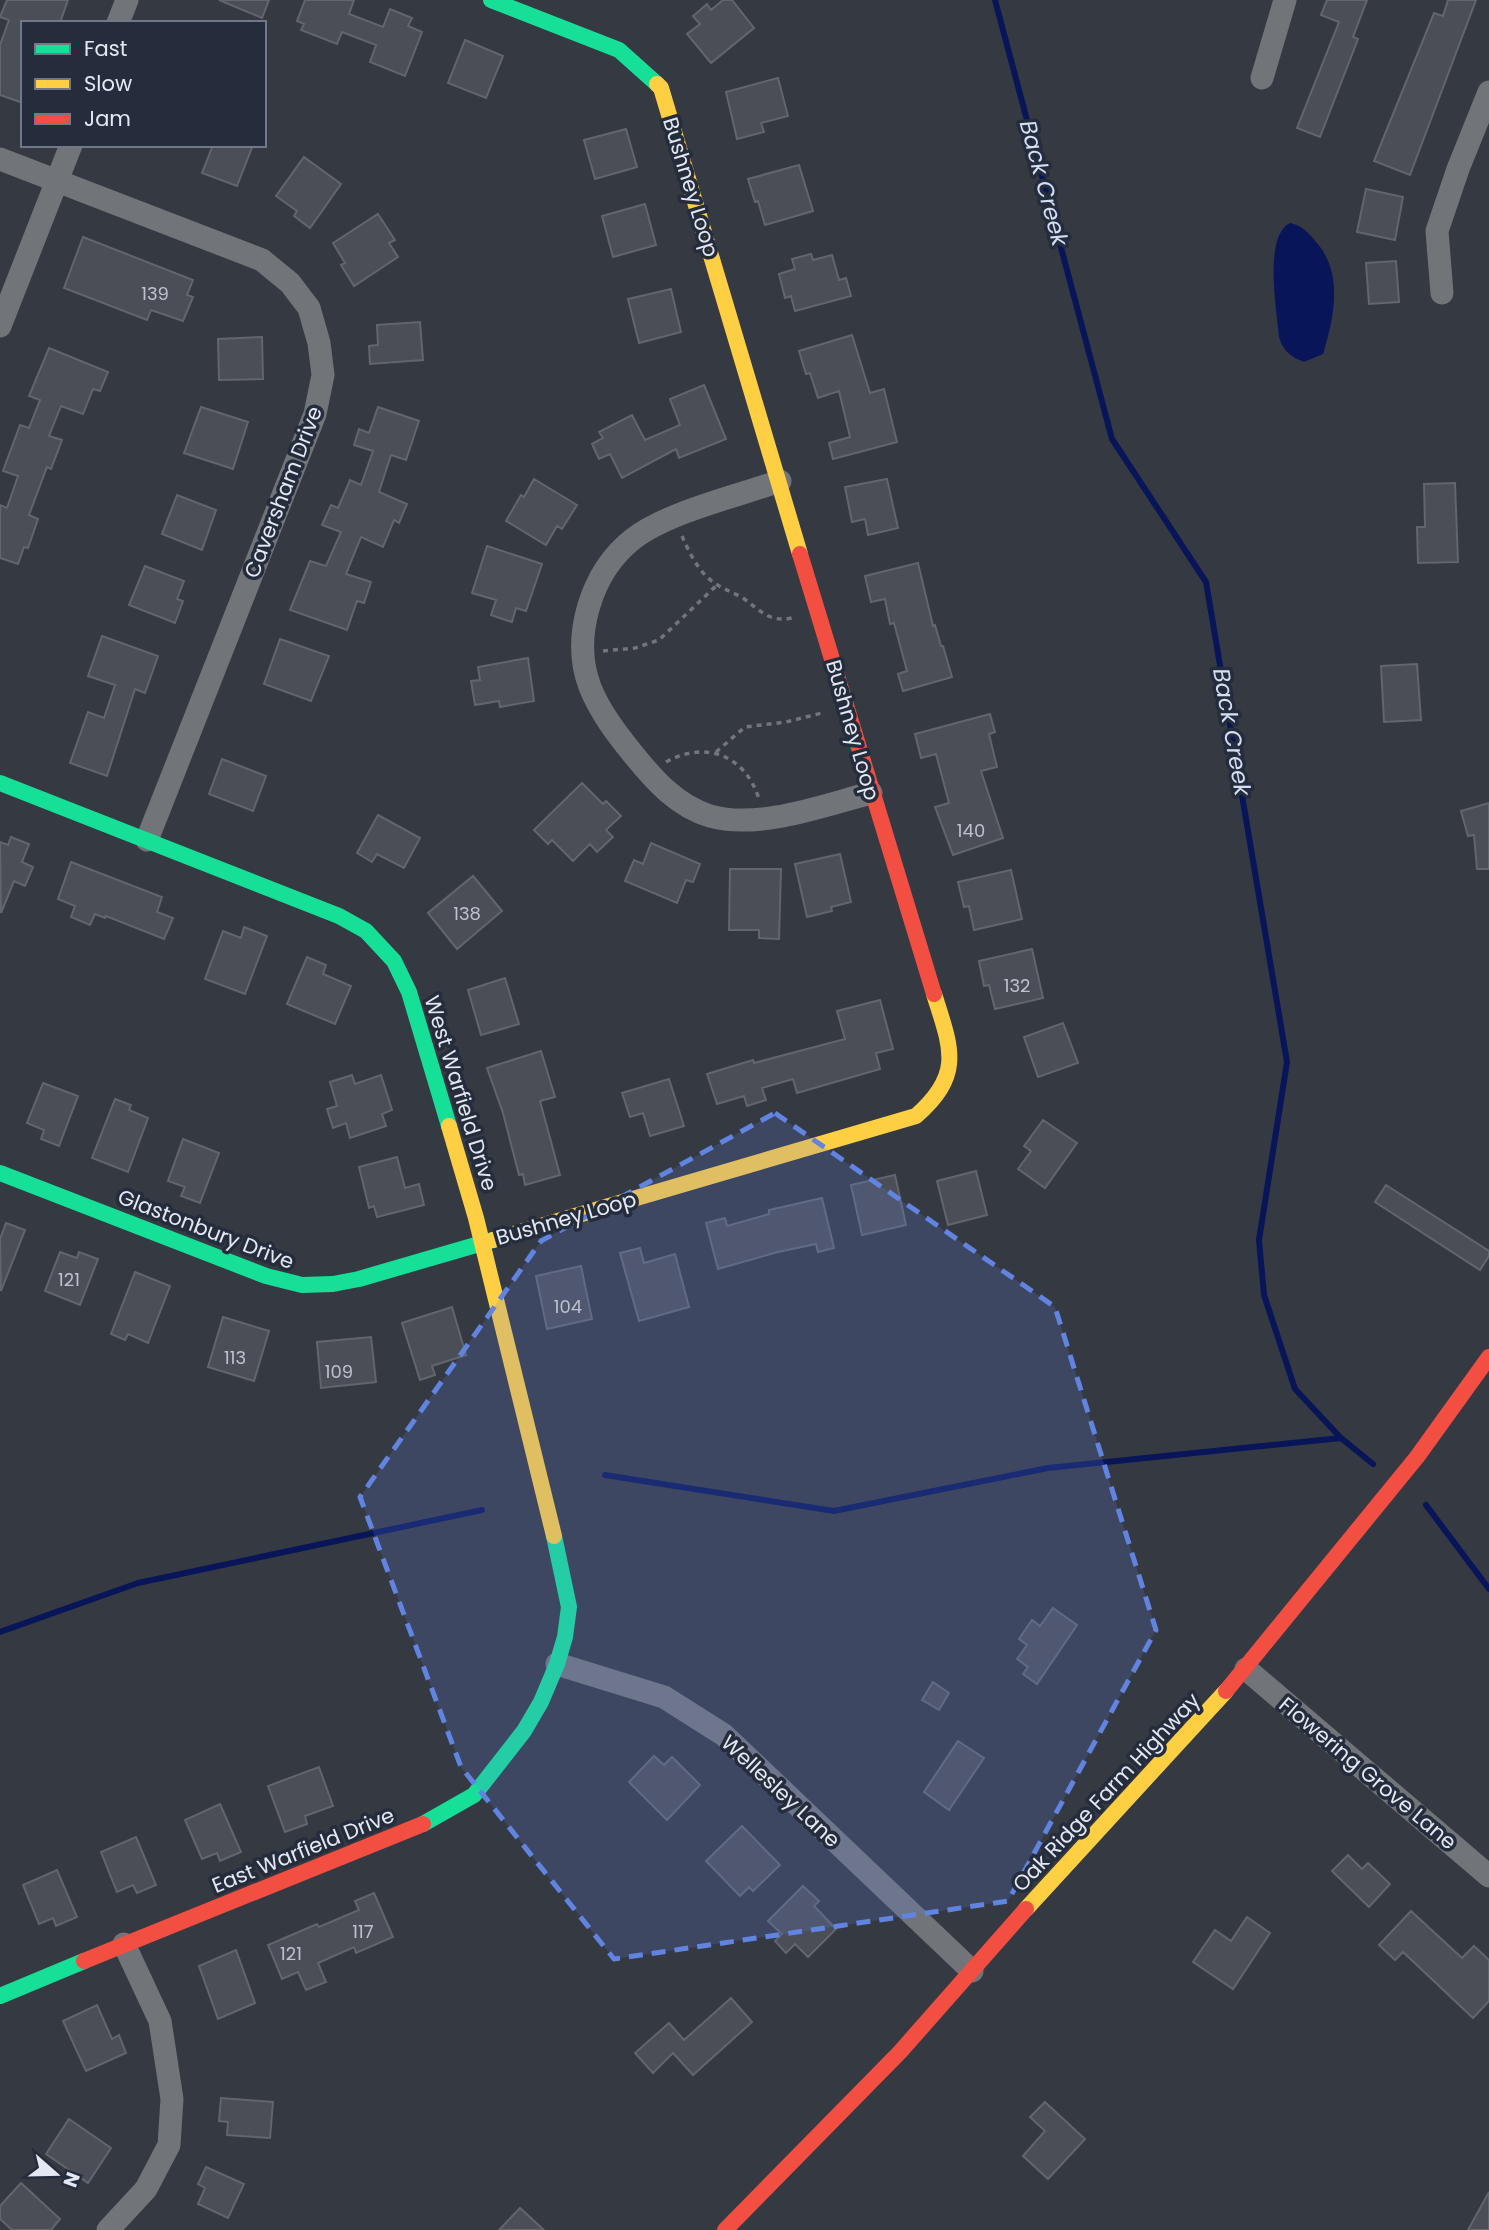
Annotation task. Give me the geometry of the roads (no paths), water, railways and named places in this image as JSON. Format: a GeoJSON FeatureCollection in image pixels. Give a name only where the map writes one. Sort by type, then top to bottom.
{"type":"FeatureCollection","features":[{"type":"Feature","properties":{"kind":"street"},"geometry":{"type":"LineString","coordinates":[[119,21],[127,0]]}},
{"type":"Feature","properties":{"kind":"street","name":"Bushney Loop"},"geometry":{"type":"LineString","coordinates":[[482,1242],[916,1116],[941,1095],[949,1069],[949,1041],[871,793],[661,88],[619,50],[491,0]]}},
{"type":"Feature","properties":{"kind":"street"},"geometry":{"type":"LineString","coordinates":[[1262,78],[1285,0]]}},
{"type":"Feature","properties":{"kind":"street"},"geometry":{"type":"LineString","coordinates":[[1442,293],[1437,231],[1489,92]]}},
{"type":"Feature","properties":{"kind":"street"},"geometry":{"type":"LineString","coordinates":[[0,326],[70,147]]}},
{"type":"Feature","properties":{"kind":"street","name":"Caversham Drive"},"geometry":{"type":"LineString","coordinates":[[0,159],[262,260],[290,283],[309,309],[319,342],[323,375],[315,414],[147,840]]}},
{"type":"Feature","properties":{"kind":"street"},"geometry":{"type":"LineString","coordinates":[[780,481],[661,522],[633,538],[616,555],[598,581],[586,617],[582,657],[590,687],[609,724],[664,790],[688,806],[711,816],[744,820],[771,818],[871,793]]}},
{"type":"Feature","properties":{"kind":"street","name":"West Warfield Drive"},"geometry":{"type":"LineString","coordinates":[[0,783],[340,916],[366,931],[394,961],[409,992],[482,1242],[561,1563],[569,1607],[565,1637],[557,1664]]}},
{"type":"Feature","properties":{"kind":"street","name":"Glastonbury Drive"},"geometry":{"type":"LineString","coordinates":[[0,1173],[293,1285],[322,1286],[359,1279],[482,1242]]}},
{"type":"Feature","properties":{"kind":"street","name":"Oak Ridge Farm Highway"},"geometry":{"type":"LineString","coordinates":[[725,2230],[900,2052],[990,1949],[1247,1669],[1417,1457],[1489,1357]]}},
{"type":"Feature","properties":{"kind":"street","name":"East Warfield Drive"},"geometry":{"type":"LineString","coordinates":[[0,1996],[421,1825],[474,1795],[524,1731],[541,1702],[557,1664]]}},
{"type":"Feature","properties":{"kind":"street","name":"Wellesley Lane"},"geometry":{"type":"LineString","coordinates":[[557,1664],[664,1697],[724,1735],[972,1971]]}},
{"type":"Feature","properties":{"kind":"street","name":"Flowering Grove Lane"},"geometry":{"type":"LineString","coordinates":[[1247,1669],[1489,1876]]}},
{"type":"Feature","properties":{"kind":"street"},"geometry":{"type":"LineString","coordinates":[[108,2230],[146,2189],[169,2145],[172,2099],[160,2021],[124,1944]]}},
{"type":"Feature","properties":{"kind":"waterway","name":"Back Creek"},"geometry":{"type":"LineString","coordinates":[[995,0],[1112,439],[1206,582],[1287,1062],[1259,1240],[1264,1295],[1295,1389],[1341,1438],[1373,1464]]}},
{"type":"Feature","properties":{"kind":"waterway"},"geometry":{"type":"LineString","coordinates":[[605,1475],[834,1511],[1048,1468],[1341,1438]]}},
{"type":"Feature","properties":{"kind":"waterway","name":"Back Creek"},"geometry":{"type":"LineString","coordinates":[[1426,1505],[1489,1589]]}},
{"type":"Feature","properties":{"kind":"waterway"},"geometry":{"type":"LineString","coordinates":[[0,1632],[138,1583],[482,1510]]}}]}
